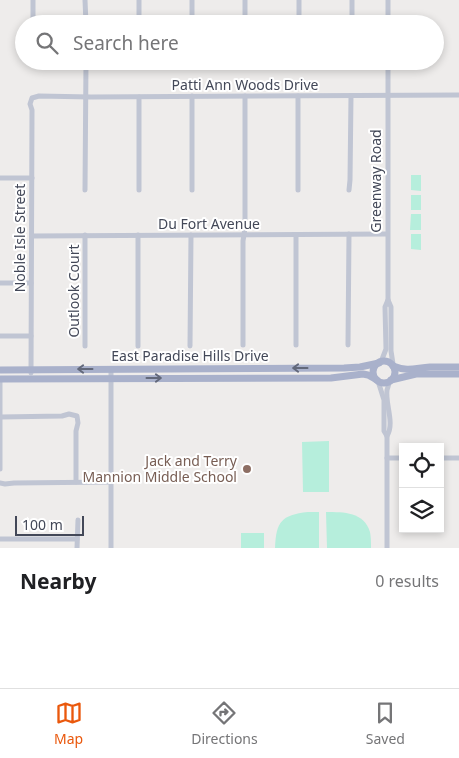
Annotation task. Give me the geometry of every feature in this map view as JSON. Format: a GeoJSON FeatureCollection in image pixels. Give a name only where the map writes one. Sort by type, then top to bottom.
{"type":"FeatureCollection","features":[{"type":"Feature","properties":{"kind":"main road"},"geometry":{"type":"LineString","coordinates":[[459,367],[429,367],[402,370],[386,362],[380,362],[374,371],[378,380],[384,383],[416,374],[459,374]]}},
{"type":"Feature","properties":{"kind":"main road","name":"East Paradise Hills Drive"},"geometry":{"type":"LineString","coordinates":[[0,370],[344,368],[360,367],[380,362]]}},
{"type":"Feature","properties":{"kind":"main road"},"geometry":{"type":"LineString","coordinates":[[390,381],[395,372],[393,365]]}},
{"type":"Feature","properties":{"kind":"main road","name":"East Paradise Hills Drive"},"geometry":{"type":"LineString","coordinates":[[0,379],[337,378],[363,374],[378,380]]}},
{"type":"Feature","properties":{"kind":"street"},"geometry":{"type":"LineString","coordinates":[[33,0],[33,15]]}},
{"type":"Feature","properties":{"kind":"street"},"geometry":{"type":"LineString","coordinates":[[86,0],[86,15]]}},
{"type":"Feature","properties":{"kind":"street"},"geometry":{"type":"LineString","coordinates":[[139,0],[139,15]]}},
{"type":"Feature","properties":{"kind":"street"},"geometry":{"type":"LineString","coordinates":[[192,0],[192,15]]}},
{"type":"Feature","properties":{"kind":"street"},"geometry":{"type":"LineString","coordinates":[[246,0],[246,15]]}},
{"type":"Feature","properties":{"kind":"street"},"geometry":{"type":"LineString","coordinates":[[299,0],[299,15]]}},
{"type":"Feature","properties":{"kind":"street"},"geometry":{"type":"LineString","coordinates":[[352,0],[352,15]]}},
{"type":"Feature","properties":{"kind":"street"},"geometry":{"type":"LineString","coordinates":[[388,0],[388,15]]}},
{"type":"Feature","properties":{"kind":"street"},"geometry":{"type":"LineString","coordinates":[[85,190],[86,70]]}},
{"type":"Feature","properties":{"kind":"street","name":"Greenway Road"},"geometry":{"type":"LineString","coordinates":[[388,70],[388,300],[391,307],[391,351],[393,365]]}},
{"type":"Feature","properties":{"kind":"street","name":"Patti Ann Woods Drive"},"geometry":{"type":"LineString","coordinates":[[32,98],[39,96],[459,96]]}},
{"type":"Feature","properties":{"kind":"street"},"geometry":{"type":"LineString","coordinates":[[192,96],[192,190]]}},
{"type":"Feature","properties":{"kind":"street"},"geometry":{"type":"LineString","coordinates":[[243,345],[245,96]]}},
{"type":"Feature","properties":{"kind":"street"},"geometry":{"type":"LineString","coordinates":[[298,96],[298,190]]}},
{"type":"Feature","properties":{"kind":"street"},"geometry":{"type":"LineString","coordinates":[[349,190],[350,96]]}},
{"type":"Feature","properties":{"kind":"street"},"geometry":{"type":"LineString","coordinates":[[139,97],[139,190]]}},
{"type":"Feature","properties":{"kind":"street","name":"Noble Isle Street"},"geometry":{"type":"LineString","coordinates":[[32,98],[30,104],[32,110],[32,378]]}},
{"type":"Feature","properties":{"kind":"street"},"geometry":{"type":"LineString","coordinates":[[0,178],[32,178]]}},
{"type":"Feature","properties":{"kind":"street"},"geometry":{"type":"LineString","coordinates":[[348,345],[349,234]]}},
{"type":"Feature","properties":{"kind":"street","name":"Du Fort Avenue"},"geometry":{"type":"LineString","coordinates":[[32,236],[387,234]]}},
{"type":"Feature","properties":{"kind":"street"},"geometry":{"type":"LineString","coordinates":[[138,235],[138,346]]}},
{"type":"Feature","properties":{"kind":"street"},"geometry":{"type":"LineString","coordinates":[[190,346],[191,235]]}},
{"type":"Feature","properties":{"kind":"street"},"geometry":{"type":"LineString","coordinates":[[296,235],[296,345]]}},
{"type":"Feature","properties":{"kind":"street","name":"Outlook Court"},"geometry":{"type":"LineString","coordinates":[[85,236],[85,346]]}},
{"type":"Feature","properties":{"kind":"street"},"geometry":{"type":"LineString","coordinates":[[0,283],[31,283]]}},
{"type":"Feature","properties":{"kind":"street","name":"Greenway Road"},"geometry":{"type":"LineString","coordinates":[[380,362],[386,349],[384,307],[388,300]]}},
{"type":"Feature","properties":{"kind":"street"},"geometry":{"type":"LineString","coordinates":[[0,336],[31,336]]}},
{"type":"Feature","properties":{"kind":"street"},"geometry":{"type":"LineString","coordinates":[[111,370],[111,548]]}},
{"type":"Feature","properties":{"kind":"street"},"geometry":{"type":"LineString","coordinates":[[0,379],[0,469]]}},
{"type":"Feature","properties":{"kind":"street"},"geometry":{"type":"LineString","coordinates":[[378,380],[384,400],[384,431],[387,436]]}},
{"type":"Feature","properties":{"kind":"street"},"geometry":{"type":"LineString","coordinates":[[387,548],[387,436],[389,432],[389,414],[387,391],[390,381]]}},
{"type":"Feature","properties":{"kind":"street"},"geometry":{"type":"LineString","coordinates":[[1,417],[62,416],[70,414],[77,416],[76,482]]}},
{"type":"Feature","properties":{"kind":"street"},"geometry":{"type":"LineString","coordinates":[[387,458],[399,458]]}},
{"type":"Feature","properties":{"kind":"street"},"geometry":{"type":"LineString","coordinates":[[444,458],[459,458]]}},
{"type":"Feature","properties":{"kind":"street"},"geometry":{"type":"LineString","coordinates":[[0,483],[112,482]]}},
{"type":"Feature","properties":{"kind":"street"},"geometry":{"type":"LineString","coordinates":[[77,548],[78,520]]}},
{"type":"Feature","properties":{"kind":"street"},"geometry":{"type":"LineString","coordinates":[[0,539],[77,539]]}},
{"type":"Feature","properties":{"kind":"green space"},"geometry":{"type":"Polygon","coordinates":[[[411,175],[421,175],[421,191],[411,190],[411,175]]]}},
{"type":"Feature","properties":{"kind":"green space"},"geometry":{"type":"Polygon","coordinates":[[[411,195],[421,195],[421,210],[411,210],[411,195]]]}},
{"type":"Feature","properties":{"kind":"green space"},"geometry":{"type":"Polygon","coordinates":[[[411,214],[421,214],[421,230],[410,230],[411,214]]]}},
{"type":"Feature","properties":{"kind":"green space"},"geometry":{"type":"Polygon","coordinates":[[[411,234],[421,234],[421,250],[411,249],[411,234]]]}},
{"type":"Feature","properties":{"kind":"green space"},"geometry":{"type":"Polygon","coordinates":[[[329,441],[329,492],[303,492],[302,442],[329,441]]]}},
{"type":"Feature","properties":{"kind":"green space"},"geometry":{"type":"Polygon","coordinates":[[[319,512],[319,548],[275,548],[277,532],[282,521],[292,515],[319,512]]]}},
{"type":"Feature","properties":{"kind":"green space"},"geometry":{"type":"Polygon","coordinates":[[[326,512],[352,514],[363,520],[370,532],[371,548],[327,548],[326,512]]]}},
{"type":"Feature","properties":{"kind":"green space"},"geometry":{"type":"Polygon","coordinates":[[[241,533],[264,533],[264,548],[241,548],[241,533]]]}},
{"type":"Feature","properties":{"kind":"place","name":"Jack and Terry Mannion Middle School"},"geometry":{"type":"Point","coordinates":[247,469]}}]}
